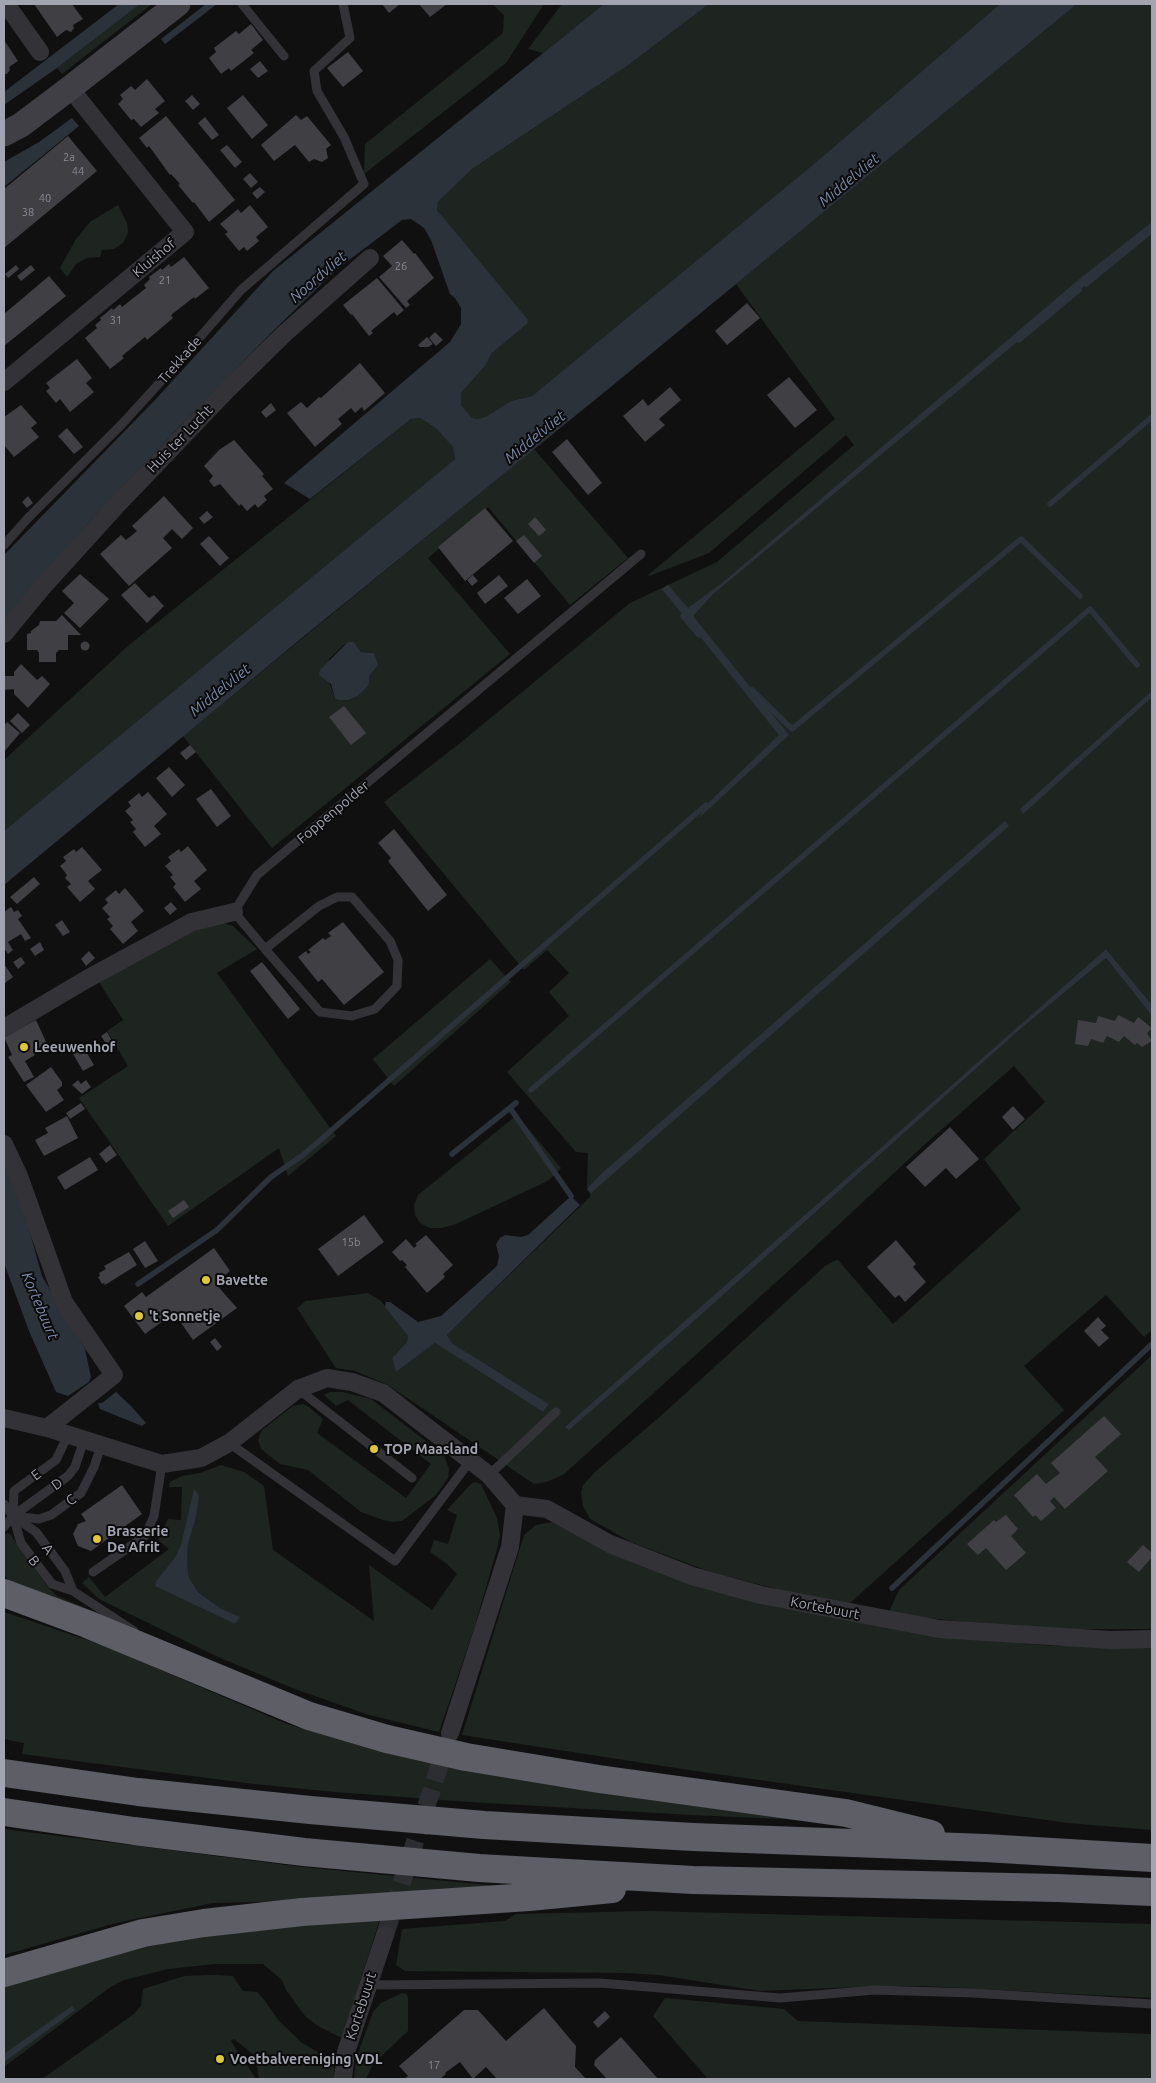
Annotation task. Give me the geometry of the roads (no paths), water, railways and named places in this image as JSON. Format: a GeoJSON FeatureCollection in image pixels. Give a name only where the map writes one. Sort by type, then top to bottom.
{"type":"FeatureCollection","features":[{"type":"Feature","properties":{"kind":"highway"},"geometry":{"type":"LineString","coordinates":[[4,1593],[170,1657],[309,1716],[357,1731],[466,1757],[599,1779],[846,1813],[985,1848]]}},
{"type":"Feature","properties":{"kind":"highway"},"geometry":{"type":"LineString","coordinates":[[4,1606],[40,1617],[70,1618]]}},
{"type":"Feature","properties":{"kind":"highway"},"geometry":{"type":"LineString","coordinates":[[4,1773],[138,1792],[310,1810],[484,1825],[693,1837],[985,1848],[1152,1858]]}},
{"type":"Feature","properties":{"kind":"highway"},"geometry":{"type":"LineString","coordinates":[[4,1812],[134,1831],[304,1852],[479,1868],[693,1880],[1057,1888],[1152,1892]]}},
{"type":"Feature","properties":{"kind":"highway"},"geometry":{"type":"LineString","coordinates":[[12,1969],[143,1933],[204,1923],[302,1912],[529,1897],[693,1880]]}},
{"type":"Feature","properties":{"kind":"street"},"geometry":{"type":"LineString","coordinates":[[6,4],[40,52]]}},
{"type":"Feature","properties":{"kind":"street"},"geometry":{"type":"LineString","coordinates":[[4,134],[21,125],[178,4]]}},
{"type":"Feature","properties":{"kind":"street","name":"Kluishof"},"geometry":{"type":"LineString","coordinates":[[4,382],[185,232],[70,88]]}},
{"type":"Feature","properties":{"kind":"street","name":"Huis ter Lucht"},"geometry":{"type":"LineString","coordinates":[[4,634],[40,589],[227,390],[284,334],[370,258]]}},
{"type":"Feature","properties":{"kind":"street"},"geometry":{"type":"LineString","coordinates":[[4,1028],[87,979],[192,922],[234,912]]}},
{"type":"Feature","properties":{"kind":"street"},"geometry":{"type":"LineString","coordinates":[[4,1144],[20,1176],[64,1302],[114,1375],[47,1428]]}},
{"type":"Feature","properties":{"kind":"street"},"geometry":{"type":"LineString","coordinates":[[4,1418],[47,1428],[162,1464],[201,1458],[229,1443],[298,1389],[327,1378],[352,1382],[383,1394],[489,1475],[515,1505],[510,1547],[450,1733]]}},
{"type":"Feature","properties":{"kind":"street","name":"Kortebuurt"},"geometry":{"type":"LineString","coordinates":[[515,1505],[547,1509],[610,1544],[653,1562],[692,1576],[761,1595],[939,1629],[1111,1640],[1152,1639]]}},
{"type":"Feature","properties":{"kind":"street","name":"Kortebuurt"},"geometry":{"type":"LineString","coordinates":[[343,2079],[346,2052],[385,1935]]}},
{"type":"Feature","properties":{"kind":"lane"},"geometry":{"type":"LineString","coordinates":[[242,4],[284,56]]}},
{"type":"Feature","properties":{"kind":"lane","name":"Trekkade"},"geometry":{"type":"LineString","coordinates":[[4,545],[28,518],[122,424],[174,368],[241,290],[364,184],[344,137],[317,91],[314,71],[350,38],[343,4]]}},
{"type":"Feature","properties":{"kind":"lane","name":"Foppenpolder"},"geometry":{"type":"LineString","coordinates":[[234,912],[257,875],[641,554]]}},
{"type":"Feature","properties":{"kind":"lane"},"geometry":{"type":"LineString","coordinates":[[234,912],[265,949],[320,1012],[352,1016],[375,1009],[396,986],[398,960],[390,941],[352,897],[337,897],[319,906],[265,949]]}},
{"type":"Feature","properties":{"kind":"lane"},"geometry":{"type":"LineString","coordinates":[[298,1389],[412,1478]]}},
{"type":"Feature","properties":{"kind":"lane"},"geometry":{"type":"LineString","coordinates":[[489,1475],[556,1412]]}},
{"type":"Feature","properties":{"kind":"lane","name":"C"},"geometry":{"type":"LineString","coordinates":[[13,1516],[36,1520],[50,1515],[81,1492],[94,1467],[84,1440]]}},
{"type":"Feature","properties":{"kind":"lane","name":"D"},"geometry":{"type":"LineString","coordinates":[[4,1527],[13,1516],[68,1476],[74,1467],[84,1440]]}},
{"type":"Feature","properties":{"kind":"lane","name":"E"},"geometry":{"type":"LineString","coordinates":[[13,1516],[14,1491],[84,1440]]}},
{"type":"Feature","properties":{"kind":"lane"},"geometry":{"type":"LineString","coordinates":[[229,1443],[396,1561],[470,1461]]}},
{"type":"Feature","properties":{"kind":"lane"},"geometry":{"type":"LineString","coordinates":[[93,1572],[145,1536],[154,1516],[162,1464]]}},
{"type":"Feature","properties":{"kind":"lane"},"geometry":{"type":"LineString","coordinates":[[4,1504],[13,1516]]}},
{"type":"Feature","properties":{"kind":"lane","name":"B"},"geometry":{"type":"LineString","coordinates":[[13,1516],[21,1543],[52,1584],[73,1591],[103,1609],[170,1657]]}},
{"type":"Feature","properties":{"kind":"lane","name":"A"},"geometry":{"type":"LineString","coordinates":[[13,1516],[36,1532],[65,1571],[73,1591]]}},
{"type":"Feature","properties":{"kind":"lane"},"geometry":{"type":"LineString","coordinates":[[368,1984],[600,1983],[780,1998],[875,1990],[974,1993],[1152,2004]]}},
{"type":"Feature","properties":{"kind":"water"},"geometry":{"type":"Polygon","coordinates":[[[119,4],[140,4],[57,68],[4,105],[4,92],[119,4]]]}},
{"type":"Feature","properties":{"kind":"water"},"geometry":{"type":"Polygon","coordinates":[[[206,4],[217,4],[165,44],[161,39],[206,4]]]}},
{"type":"Feature","properties":{"kind":"water"},"geometry":{"type":"Polygon","coordinates":[[[604,4],[709,4],[627,66],[472,169],[438,202],[437,210],[528,320],[527,324],[492,353],[485,366],[461,393],[461,405],[472,418],[478,419],[487,416],[511,401],[532,396],[815,163],[1000,4],[1077,4],[303,637],[4,885],[4,831],[455,459],[453,447],[437,429],[420,418],[411,419],[310,499],[284,483],[450,342],[461,324],[461,308],[450,294],[431,240],[424,228],[411,219],[402,220],[336,270],[175,431],[88,524],[4,623],[4,555],[154,401],[273,271],[604,4]]]}},
{"type":"Feature","properties":{"kind":"water"},"geometry":{"type":"Polygon","coordinates":[[[72,118],[79,126],[4,187],[4,162],[39,142],[72,118]]]}},
{"type":"Feature","properties":{"kind":"water"},"geometry":{"type":"Polygon","coordinates":[[[1152,222],[1152,230],[713,594],[693,616],[789,735],[700,817],[702,809],[779,735],[662,589],[668,585],[688,608],[721,584],[1077,281],[1152,222]]]}},
{"type":"Feature","properties":{"kind":"water"},"geometry":{"type":"Polygon","coordinates":[[[348,642],[354,642],[361,652],[374,653],[378,665],[369,676],[369,684],[365,689],[357,696],[348,700],[339,700],[335,698],[331,684],[319,675],[320,670],[348,642]]]}},
{"type":"Feature","properties":{"kind":"water"},"geometry":{"type":"Polygon","coordinates":[[[1152,691],[1152,697],[1023,814],[1020,809],[1152,691]]]}},
{"type":"Feature","properties":{"kind":"water"},"geometry":{"type":"Polygon","coordinates":[[[1005,821],[1009,826],[591,1193],[587,1189],[600,1175],[1005,821]]]}},
{"type":"Feature","properties":{"kind":"water"},"geometry":{"type":"Polygon","coordinates":[[[1106,949],[1152,1005],[1152,1016],[1106,958],[1017,1032],[684,1330],[569,1430],[565,1427],[1106,949]]]}},
{"type":"Feature","properties":{"kind":"water"},"geometry":{"type":"Polygon","coordinates":[[[4,1160],[23,1208],[42,1276],[85,1349],[91,1377],[89,1382],[68,1396],[56,1392],[29,1331],[4,1263],[4,1160]]]}},
{"type":"Feature","properties":{"kind":"water"},"geometry":{"type":"Polygon","coordinates":[[[571,1196],[580,1205],[447,1335],[452,1343],[549,1404],[543,1412],[435,1343],[396,1372],[392,1358],[407,1342],[408,1336],[385,1307],[386,1302],[390,1302],[418,1322],[441,1316],[497,1266],[499,1256],[496,1244],[500,1238],[505,1235],[521,1237],[528,1235],[571,1196]]]}},
{"type":"Feature","properties":{"kind":"water"},"geometry":{"type":"Polygon","coordinates":[[[116,1392],[146,1423],[142,1426],[100,1409],[98,1403],[102,1403],[116,1392]]]}},
{"type":"Feature","properties":{"kind":"water"},"geometry":{"type":"Polygon","coordinates":[[[194,1489],[199,1496],[196,1517],[188,1545],[187,1563],[189,1578],[198,1592],[220,1608],[240,1617],[235,1624],[155,1586],[157,1580],[176,1556],[181,1544],[194,1489]]]}},
{"type":"Feature","properties":{"kind":"water"},"geometry":{"type":"Polygon","coordinates":[[[72,2006],[75,2010],[4,2062],[4,2054],[72,2006]]]}},
{"type":"Feature","properties":{"kind":"waterway"},"geometry":{"type":"LineString","coordinates":[[1086,284],[1152,230]]}},
{"type":"Feature","properties":{"kind":"waterway"},"geometry":{"type":"LineString","coordinates":[[1019,340],[1079,290]]}},
{"type":"Feature","properties":{"kind":"waterway"},"geometry":{"type":"LineString","coordinates":[[1050,504],[1152,417]]}},
{"type":"Feature","properties":{"kind":"waterway"},"geometry":{"type":"LineString","coordinates":[[752,690],[792,729],[1021,539],[1080,596]]}},
{"type":"Feature","properties":{"kind":"waterway"},"geometry":{"type":"LineString","coordinates":[[531,1090],[1090,609],[1137,665]]}},
{"type":"Feature","properties":{"kind":"waterway"},"geometry":{"type":"LineString","coordinates":[[689,611],[683,616],[699,635]]}},
{"type":"Feature","properties":{"kind":"waterway"},"geometry":{"type":"LineString","coordinates":[[138,1284],[217,1230],[271,1177],[303,1155],[706,805]]}},
{"type":"Feature","properties":{"kind":"waterway"},"geometry":{"type":"LineString","coordinates":[[452,1154],[516,1103]]}},
{"type":"Feature","properties":{"kind":"waterway"},"geometry":{"type":"LineString","coordinates":[[510,1108],[571,1196]]}},
{"type":"Feature","properties":{"kind":"waterway"},"geometry":{"type":"LineString","coordinates":[[892,1588],[1152,1344]]}},
{"type":"Feature","properties":{"kind":"tunnel"},"geometry":{"type":"LineString","coordinates":[[385,1935],[447,1742]]}},
{"type":"Feature","properties":{"kind":"place","name":"Leeuwenhof"},"geometry":{"type":"Point","coordinates":[24,1047]}},
{"type":"Feature","properties":{"kind":"place","name":"Bavette"},"geometry":{"type":"Point","coordinates":[206,1280]}},
{"type":"Feature","properties":{"kind":"place","name":"'t Sonnetje"},"geometry":{"type":"Point","coordinates":[139,1316]}},
{"type":"Feature","properties":{"kind":"place","name":"TOP Maasland"},"geometry":{"type":"Point","coordinates":[374,1449]}},
{"type":"Feature","properties":{"kind":"place","name":"Brasserie De Afrit"},"geometry":{"type":"Point","coordinates":[97,1539]}},
{"type":"Feature","properties":{"kind":"place","name":"Voetbalvereniging VDL"},"geometry":{"type":"Point","coordinates":[220,2059]}},
{"type":"Feature","properties":{"kind":"water label","name":"Middelvliet"},"geometry":{"type":"Point","coordinates":[849,180]}},
{"type":"Feature","properties":{"kind":"water label","name":"Noordvliet"},"geometry":{"type":"Point","coordinates":[318,277]}},
{"type":"Feature","properties":{"kind":"water label","name":"Middelvliet"},"geometry":{"type":"Point","coordinates":[535,437]}},
{"type":"Feature","properties":{"kind":"water label","name":"Middelvliet"},"geometry":{"type":"Point","coordinates":[220,690]}}]}
